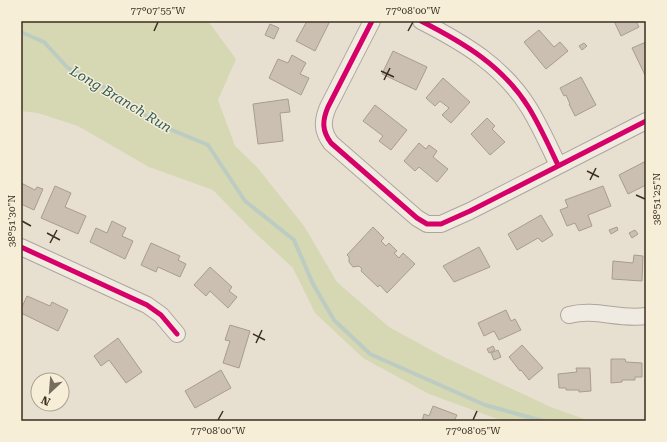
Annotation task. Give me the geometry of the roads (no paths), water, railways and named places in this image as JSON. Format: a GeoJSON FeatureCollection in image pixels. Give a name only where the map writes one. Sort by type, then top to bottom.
{"type":"FeatureCollection","features":[{"type":"Feature","properties":{"kind":"street"},"geometry":{"type":"LineString","coordinates":[[372,21],[328,107],[324,117],[323,126],[326,136],[331,143],[416,218],[427,224],[441,224],[470,211],[646,121]]}},
{"type":"Feature","properties":{"kind":"street"},"geometry":{"type":"LineString","coordinates":[[421,21],[470,48],[507,80],[518,92],[534,116],[558,166]]}},
{"type":"Feature","properties":{"kind":"street"},"geometry":{"type":"LineString","coordinates":[[21,247],[147,305],[161,316],[177,334]]}},
{"type":"Feature","properties":{"kind":"street"},"geometry":{"type":"LineString","coordinates":[[568,315],[579,312],[592,312],[620,317],[646,316]]}},
{"type":"Feature","properties":{"kind":"waterway","name":"Long Branch Run"},"geometry":{"type":"LineString","coordinates":[[21,32],[44,42],[68,68],[115,93],[155,123],[208,145],[245,201],[294,240],[313,284],[334,320],[370,354],[485,405],[543,421]]}}]}
